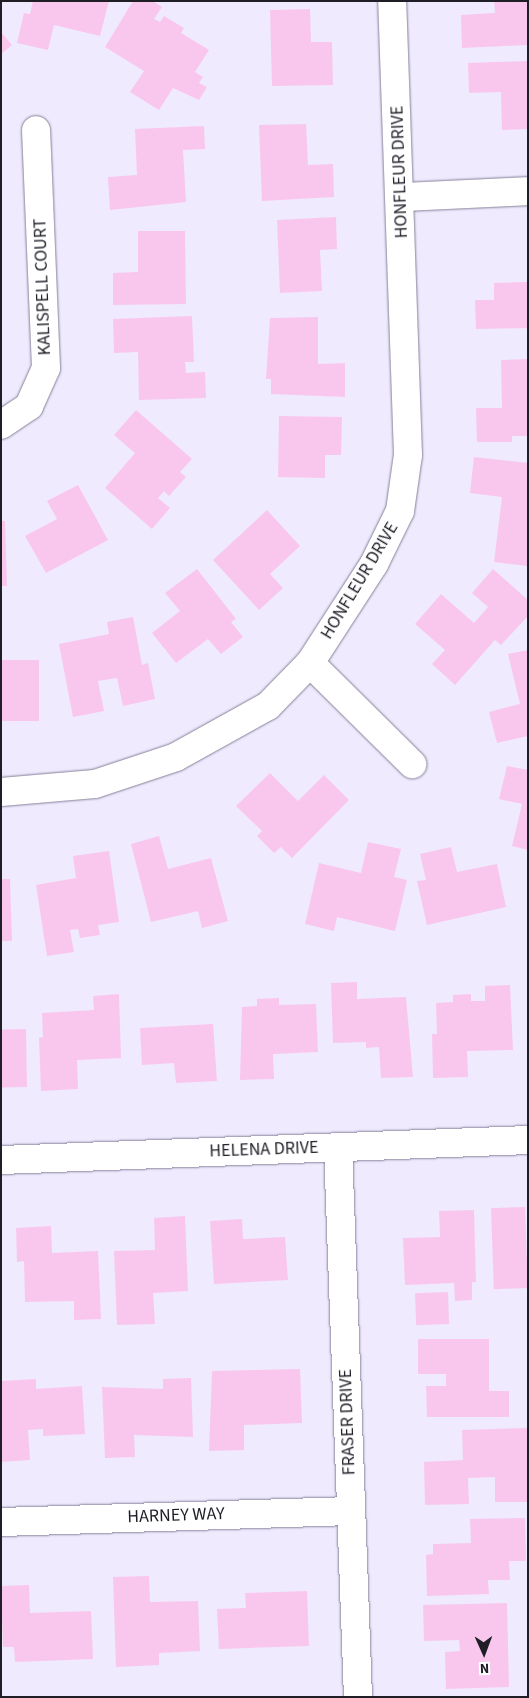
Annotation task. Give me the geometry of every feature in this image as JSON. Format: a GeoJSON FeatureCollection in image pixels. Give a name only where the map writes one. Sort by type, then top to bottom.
{"type":"FeatureCollection","features":[{"type":"Feature","properties":{"kind":"street","name":"HONFLEUR DRIVE"},"geometry":{"type":"LineString","coordinates":[[1,792],[95,784],[176,757],[268,706],[310,663],[374,564],[400,511],[408,455],[402,197],[392,1]]}},
{"type":"Feature","properties":{"kind":"street","name":"KALISPELL COURT"},"geometry":{"type":"LineString","coordinates":[[1,425],[29,406],[46,368],[36,130]]}},
{"type":"Feature","properties":{"kind":"street"},"geometry":{"type":"LineString","coordinates":[[402,197],[528,191]]}},
{"type":"Feature","properties":{"kind":"street"},"geometry":{"type":"LineString","coordinates":[[310,663],[412,764]]}},
{"type":"Feature","properties":{"kind":"street","name":"HELENA DRIVE"},"geometry":{"type":"LineString","coordinates":[[1,1160],[528,1140]]}},
{"type":"Feature","properties":{"kind":"street","name":"FRASER DRIVE"},"geometry":{"type":"LineString","coordinates":[[338,1147],[358,1697]]}},
{"type":"Feature","properties":{"kind":"street","name":"HARNEY WAY"},"geometry":{"type":"LineString","coordinates":[[1,1522],[351,1511]]}},
{"type":"Feature","properties":{"kind":"building"},"geometry":{"type":"Polygon","coordinates":[[[33,1],[109,1],[100,36],[54,25],[48,50],[17,43],[24,13],[30,14],[33,1]]]}},
{"type":"Feature","properties":{"kind":"building"},"geometry":{"type":"Polygon","coordinates":[[[133,1],[153,1],[162,7],[154,19],[160,22],[164,16],[184,28],[181,33],[209,50],[195,72],[203,77],[199,83],[207,87],[199,100],[173,88],[159,110],[130,92],[144,71],[105,47],[133,1]]]}},
{"type":"Feature","properties":{"kind":"building"},"geometry":{"type":"Polygon","coordinates":[[[494,1],[528,1],[528,45],[462,48],[461,15],[495,13],[494,1]]]}},
{"type":"Feature","properties":{"kind":"building"},"geometry":{"type":"Polygon","coordinates":[[[310,9],[311,42],[332,42],[333,85],[272,86],[270,10],[310,9]]]}},
{"type":"Feature","properties":{"kind":"building"},"geometry":{"type":"Polygon","coordinates":[[[1,32],[12,45],[1,54],[1,32]]]}},
{"type":"Feature","properties":{"kind":"building"},"geometry":{"type":"Polygon","coordinates":[[[528,61],[528,129],[502,130],[501,92],[469,93],[468,63],[528,61]]]}},
{"type":"Feature","properties":{"kind":"building"},"geometry":{"type":"Polygon","coordinates":[[[306,124],[308,165],[333,164],[334,197],[262,201],[259,125],[306,124]]]}},
{"type":"Feature","properties":{"kind":"building"},"geometry":{"type":"Polygon","coordinates":[[[204,126],[205,149],[183,150],[186,202],[110,210],[108,177],[137,175],[135,129],[204,126]]]}},
{"type":"Feature","properties":{"kind":"building"},"geometry":{"type":"Polygon","coordinates":[[[336,217],[337,249],[320,250],[322,291],[280,293],[277,220],[336,217]]]}},
{"type":"Feature","properties":{"kind":"building"},"geometry":{"type":"Polygon","coordinates":[[[138,231],[185,231],[186,304],[113,305],[113,273],[138,272],[138,231]]]}},
{"type":"Feature","properties":{"kind":"building"},"geometry":{"type":"Polygon","coordinates":[[[528,282],[528,328],[476,329],[475,300],[494,300],[494,283],[528,282]]]}},
{"type":"Feature","properties":{"kind":"building"},"geometry":{"type":"Polygon","coordinates":[[[192,316],[194,362],[185,362],[186,373],[205,372],[206,398],[139,400],[138,352],[114,353],[113,319],[192,316]]]}},
{"type":"Feature","properties":{"kind":"building"},"geometry":{"type":"Polygon","coordinates":[[[318,317],[318,364],[345,363],[345,397],[271,394],[271,379],[266,379],[270,318],[318,317]]]}},
{"type":"Feature","properties":{"kind":"building"},"geometry":{"type":"Polygon","coordinates":[[[528,359],[528,436],[512,436],[512,442],[477,442],[476,408],[502,408],[501,360],[528,359]]]}},
{"type":"Feature","properties":{"kind":"building"},"geometry":{"type":"Polygon","coordinates":[[[136,410],[192,459],[180,472],[186,477],[169,496],[164,491],[158,498],[170,508],[152,529],[105,488],[135,453],[114,435],[136,410]]]}},
{"type":"Feature","properties":{"kind":"building"},"geometry":{"type":"Polygon","coordinates":[[[279,416],[342,417],[341,455],[325,455],[325,478],[278,477],[279,416]]]}},
{"type":"Feature","properties":{"kind":"building"},"geometry":{"type":"Polygon","coordinates":[[[474,457],[528,463],[528,566],[494,562],[502,497],[470,493],[474,457]]]}},
{"type":"Feature","properties":{"kind":"building"},"geometry":{"type":"Polygon","coordinates":[[[78,485],[108,540],[46,573],[25,536],[57,519],[47,501],[78,485]]]}},
{"type":"Feature","properties":{"kind":"building"},"geometry":{"type":"Polygon","coordinates":[[[267,510],[300,546],[270,574],[283,588],[259,610],[213,560],[267,510]]]}},
{"type":"Feature","properties":{"kind":"building"},"geometry":{"type":"Polygon","coordinates":[[[1,521],[5,521],[7,586],[1,586],[1,521]]]}},
{"type":"Feature","properties":{"kind":"building"},"geometry":{"type":"Polygon","coordinates":[[[197,569],[236,619],[231,622],[243,637],[221,654],[208,639],[176,663],[152,633],[180,611],[165,593],[197,569]]]}},
{"type":"Feature","properties":{"kind":"building"},"geometry":{"type":"Polygon","coordinates":[[[493,569],[528,600],[528,616],[501,645],[495,640],[455,685],[432,664],[445,650],[415,624],[441,594],[474,623],[488,607],[472,593],[493,569]]]}},
{"type":"Feature","properties":{"kind":"building"},"geometry":{"type":"Polygon","coordinates":[[[133,617],[142,665],[148,663],[155,699],[123,706],[117,678],[98,681],[104,711],[73,717],[59,644],[109,634],[107,622],[133,617]]]}},
{"type":"Feature","properties":{"kind":"building"},"geometry":{"type":"Polygon","coordinates":[[[528,650],[528,736],[497,743],[489,712],[520,704],[508,654],[528,650]]]}},
{"type":"Feature","properties":{"kind":"building"},"geometry":{"type":"Polygon","coordinates":[[[1,660],[39,660],[39,721],[1,721],[1,660]]]}},
{"type":"Feature","properties":{"kind":"building"},"geometry":{"type":"Polygon","coordinates":[[[507,766],[528,770],[528,850],[512,846],[522,804],[499,799],[507,766]]]}},
{"type":"Feature","properties":{"kind":"building"},"geometry":{"type":"Polygon","coordinates":[[[270,773],[298,801],[324,775],[349,800],[292,858],[281,847],[274,853],[257,836],[262,831],[236,806],[270,773]]]}},
{"type":"Feature","properties":{"kind":"building"},"geometry":{"type":"Polygon","coordinates":[[[159,836],[168,869],[211,858],[228,921],[202,928],[198,911],[151,922],[131,844],[159,836]]]}},
{"type":"Feature","properties":{"kind":"building"},"geometry":{"type":"Polygon","coordinates":[[[368,842],[401,849],[394,877],[407,880],[395,931],[337,917],[334,931],[305,924],[319,863],[361,873],[368,842]]]}},
{"type":"Feature","properties":{"kind":"building"},"geometry":{"type":"Polygon","coordinates":[[[451,847],[457,872],[497,864],[506,907],[427,925],[417,881],[426,880],[420,854],[451,847]]]}},
{"type":"Feature","properties":{"kind":"building"},"geometry":{"type":"Polygon","coordinates":[[[109,851],[119,922],[98,925],[100,935],[80,938],[78,929],[70,930],[74,952],[47,956],[36,885],[76,878],[73,856],[109,851]]]}},
{"type":"Feature","properties":{"kind":"building"},"geometry":{"type":"Polygon","coordinates":[[[1,879],[10,879],[12,941],[1,941],[1,879]]]}},
{"type":"Feature","properties":{"kind":"building"},"geometry":{"type":"Polygon","coordinates":[[[357,982],[357,999],[406,997],[413,1077],[381,1078],[379,1047],[366,1048],[366,1042],[333,1043],[331,983],[357,982]]]}},
{"type":"Feature","properties":{"kind":"building"},"geometry":{"type":"Polygon","coordinates":[[[510,985],[513,1050],[467,1051],[468,1077],[433,1078],[432,1034],[437,1034],[436,1003],[453,1002],[453,995],[471,994],[471,1001],[485,1001],[485,986],[510,985]]]}},
{"type":"Feature","properties":{"kind":"building"},"geometry":{"type":"Polygon","coordinates":[[[119,994],[121,1058],[77,1060],[78,1089],[41,1091],[39,1038],[43,1037],[42,1013],[94,1010],[93,996],[119,994]]]}},
{"type":"Feature","properties":{"kind":"building"},"geometry":{"type":"Polygon","coordinates":[[[279,998],[279,1005],[316,1004],[318,1052],[273,1054],[274,1079],[240,1080],[242,1007],[257,1006],[257,999],[279,998]]]}},
{"type":"Feature","properties":{"kind":"building"},"geometry":{"type":"Polygon","coordinates":[[[213,1024],[217,1081],[176,1083],[174,1063],[142,1065],[140,1028],[213,1024]]]}},
{"type":"Feature","properties":{"kind":"building"},"geometry":{"type":"Polygon","coordinates":[[[1,1029],[26,1029],[27,1087],[2,1087],[1,1029]]]}},
{"type":"Feature","properties":{"kind":"building"},"geometry":{"type":"Polygon","coordinates":[[[525,1207],[528,1288],[494,1289],[491,1208],[525,1207]]]}},
{"type":"Feature","properties":{"kind":"building"},"geometry":{"type":"Polygon","coordinates":[[[474,1210],[476,1282],[472,1282],[472,1300],[455,1301],[454,1283],[405,1285],[403,1238],[440,1237],[439,1211],[474,1210]]]}},
{"type":"Feature","properties":{"kind":"building"},"geometry":{"type":"Polygon","coordinates":[[[185,1216],[188,1291],[153,1293],[155,1324],[117,1325],[114,1251],[155,1250],[154,1218],[185,1216]]]}},
{"type":"Feature","properties":{"kind":"building"},"geometry":{"type":"Polygon","coordinates":[[[242,1219],[243,1239],[285,1237],[288,1280],[214,1284],[210,1221],[242,1219]]]}},
{"type":"Feature","properties":{"kind":"building"},"geometry":{"type":"Polygon","coordinates":[[[51,1226],[52,1253],[98,1251],[101,1319],[74,1320],[74,1301],[25,1302],[24,1261],[17,1262],[16,1228],[51,1226]]]}},
{"type":"Feature","properties":{"kind":"building"},"geometry":{"type":"Polygon","coordinates":[[[448,1292],[449,1324],[416,1325],[415,1293],[448,1292]]]}},
{"type":"Feature","properties":{"kind":"building"},"geometry":{"type":"Polygon","coordinates":[[[418,1339],[489,1339],[489,1391],[509,1391],[509,1417],[427,1417],[426,1386],[446,1386],[446,1374],[418,1374],[418,1339]]]}},
{"type":"Feature","properties":{"kind":"building"},"geometry":{"type":"Polygon","coordinates":[[[300,1369],[302,1423],[244,1425],[244,1450],[209,1451],[212,1371],[300,1369]]]}},
{"type":"Feature","properties":{"kind":"building"},"geometry":{"type":"Polygon","coordinates":[[[191,1378],[193,1437],[134,1435],[135,1457],[105,1458],[102,1387],[163,1389],[163,1379],[191,1378]]]}},
{"type":"Feature","properties":{"kind":"building"},"geometry":{"type":"Polygon","coordinates":[[[36,1379],[36,1389],[82,1386],[85,1434],[43,1436],[43,1429],[28,1430],[30,1460],[1,1462],[1,1381],[36,1379]]]}},
{"type":"Feature","properties":{"kind":"building"},"geometry":{"type":"Polygon","coordinates":[[[528,1428],[528,1502],[495,1502],[495,1477],[468,1478],[469,1504],[425,1505],[424,1462],[463,1460],[462,1430],[528,1428]]]}},
{"type":"Feature","properties":{"kind":"building"},"geometry":{"type":"Polygon","coordinates":[[[525,1518],[526,1561],[509,1561],[510,1580],[488,1580],[489,1594],[427,1596],[426,1555],[433,1554],[433,1544],[471,1543],[470,1519],[525,1518]]]}},
{"type":"Feature","properties":{"kind":"building"},"geometry":{"type":"Polygon","coordinates":[[[149,1576],[150,1602],[198,1601],[200,1651],[159,1653],[159,1665],[116,1667],[113,1577],[149,1576]]]}},
{"type":"Feature","properties":{"kind":"building"},"geometry":{"type":"Polygon","coordinates":[[[29,1585],[30,1613],[91,1611],[93,1659],[15,1662],[14,1647],[3,1647],[1,1586],[29,1585]]]}},
{"type":"Feature","properties":{"kind":"building"},"geometry":{"type":"Polygon","coordinates":[[[307,1591],[309,1646],[219,1649],[217,1609],[246,1608],[245,1593],[307,1591]]]}},
{"type":"Feature","properties":{"kind":"building"},"geometry":{"type":"Polygon","coordinates":[[[507,1603],[509,1687],[446,1689],[445,1652],[460,1651],[459,1640],[424,1641],[423,1605],[507,1603]]]}}]}
